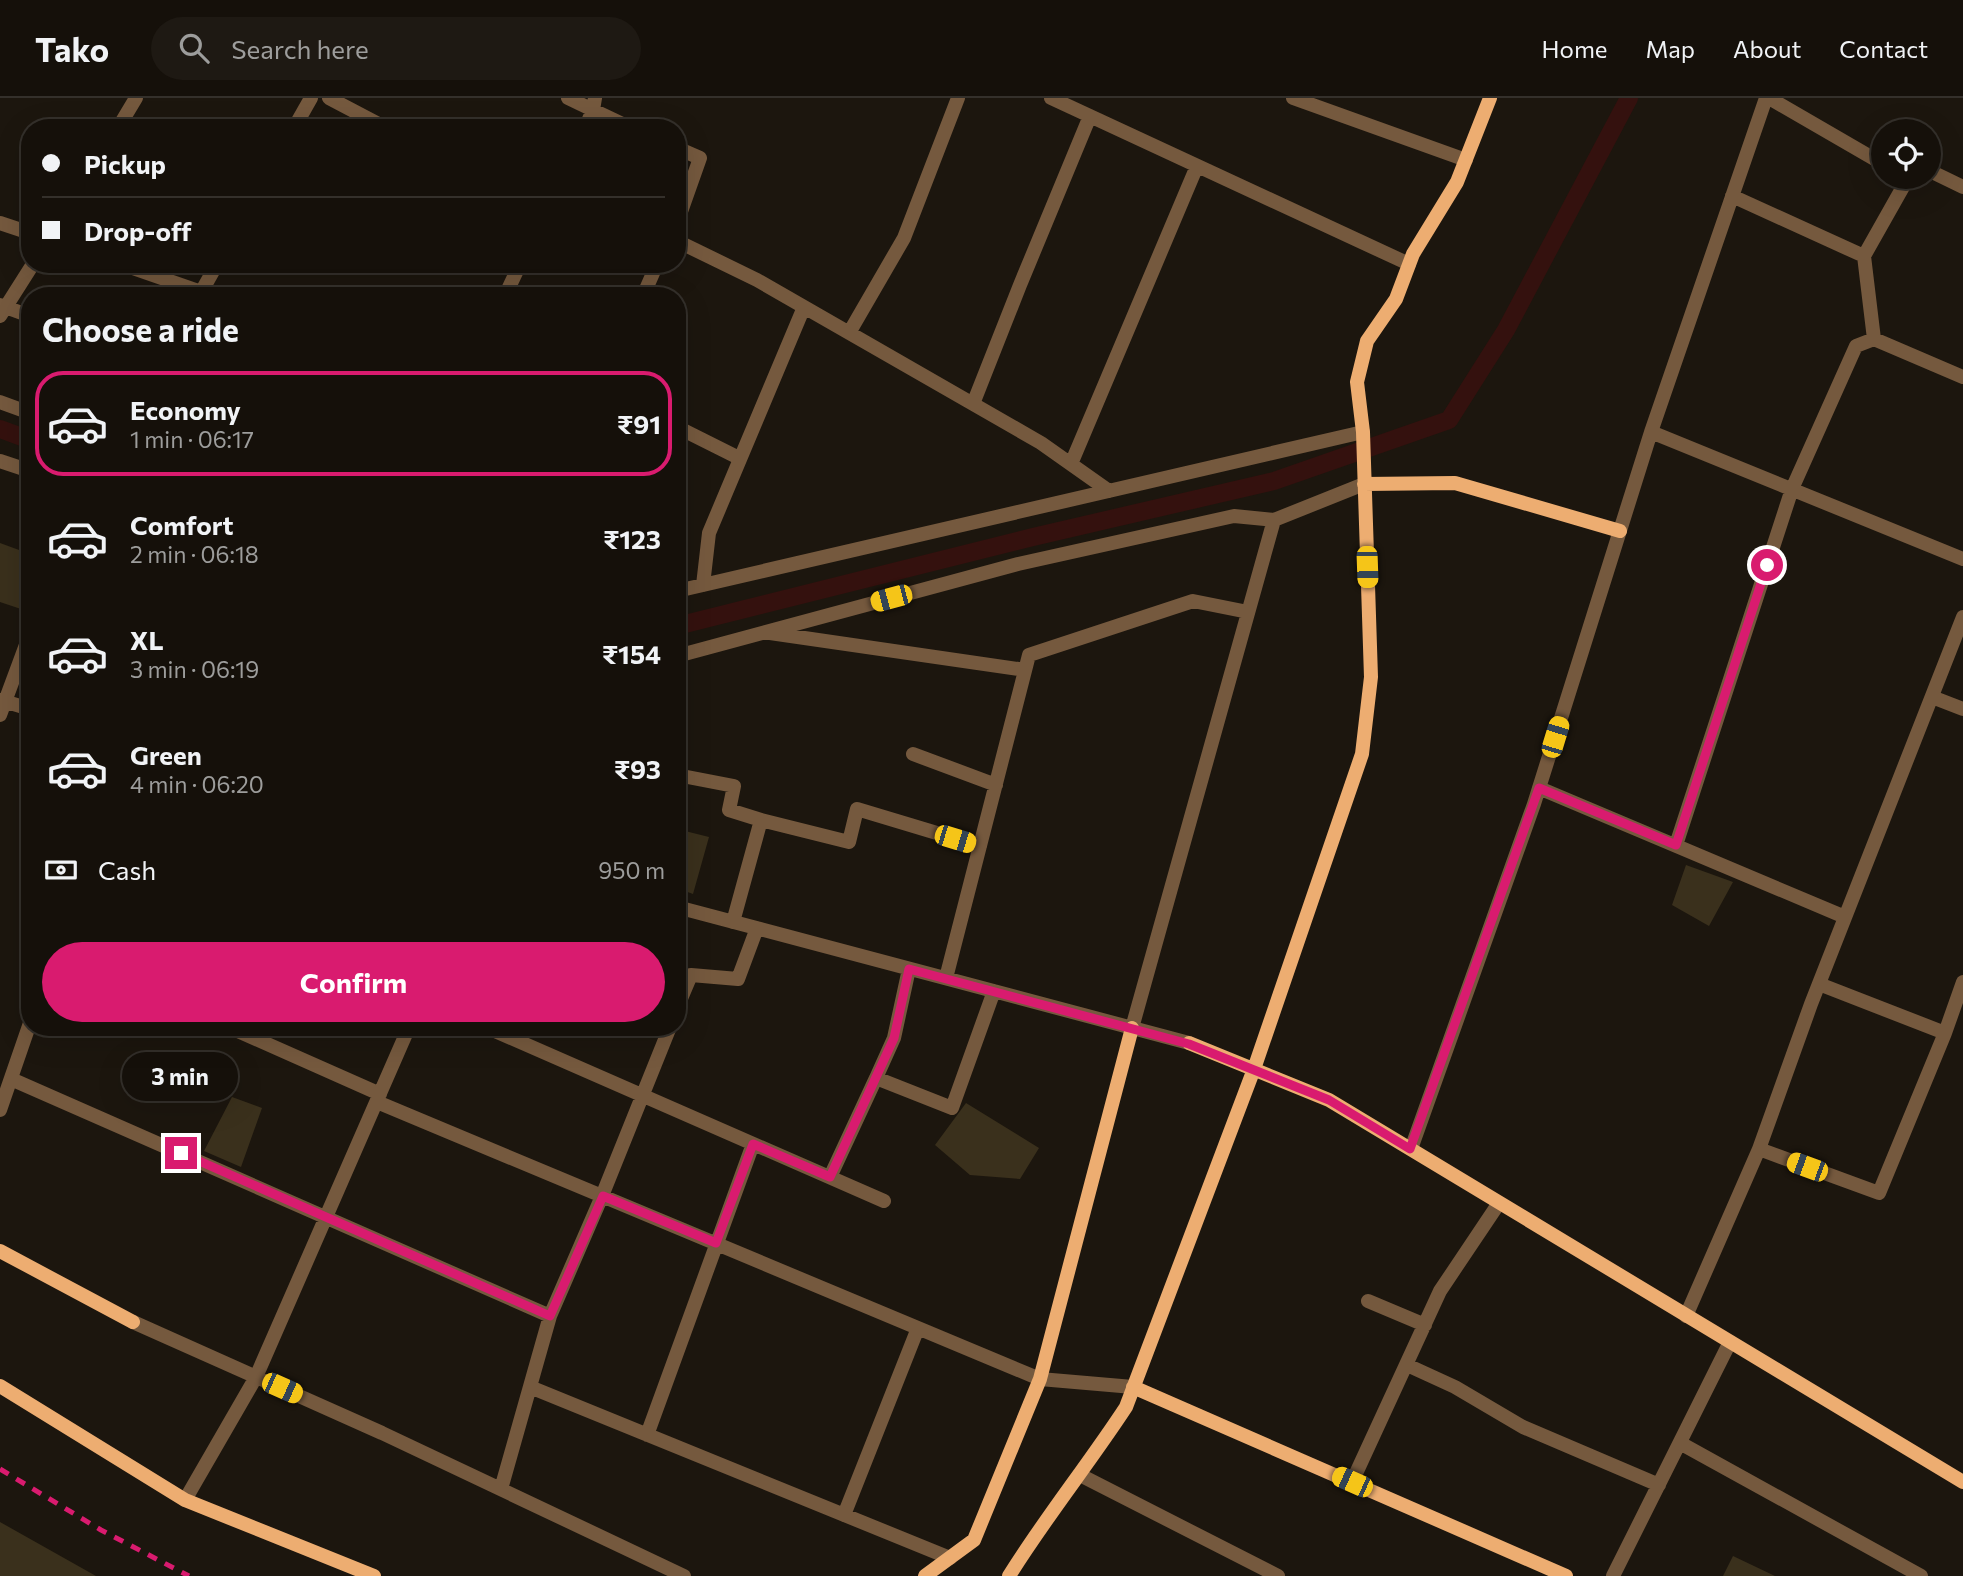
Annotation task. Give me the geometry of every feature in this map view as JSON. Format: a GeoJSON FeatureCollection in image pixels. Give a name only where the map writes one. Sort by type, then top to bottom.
{"type":"FeatureCollection","features":[{"type":"Feature","properties":{"kind":"street"},"geometry":{"type":"LineString","coordinates":[[123,119],[136,98]]}},
{"type":"Feature","properties":{"kind":"street"},"geometry":{"type":"LineString","coordinates":[[299,119],[311,98]]}},
{"type":"Feature","properties":{"kind":"street"},"geometry":{"type":"LineString","coordinates":[[329,98],[369,119]]}},
{"type":"Feature","properties":{"kind":"street"},"geometry":{"type":"LineString","coordinates":[[568,98],[594,104],[617,119]]}},
{"type":"Feature","properties":{"kind":"street"},"geometry":{"type":"LineString","coordinates":[[849,333],[904,238],[958,98]]}},
{"type":"Feature","properties":{"kind":"street"},"geometry":{"type":"LineString","coordinates":[[1051,98],[1409,264]]}},
{"type":"Feature","properties":{"kind":"street"},"geometry":{"type":"LineString","coordinates":[[1293,98],[1465,160]]}},
{"type":"Feature","properties":{"kind":"street"},"geometry":{"type":"LineString","coordinates":[[1009,1576],[1032,1538],[1080,1475],[1126,1407],[1254,1069],[1363,754],[1371,677],[1363,432],[1357,382],[1367,341],[1396,299],[1413,254],[1457,182],[1490,98]]}},
{"type":"Feature","properties":{"kind":"street"},"geometry":{"type":"LineString","coordinates":[[1410,1149],[1539,788],[1651,432],[1768,98],[1871,157]]}},
{"type":"Feature","properties":{"kind":"street"},"geometry":{"type":"LineString","coordinates":[[973,404],[1090,116]]}},
{"type":"Feature","properties":{"kind":"street"},"geometry":{"type":"LineString","coordinates":[[686,152],[699,158],[686,196]]}},
{"type":"Feature","properties":{"kind":"street"},"geometry":{"type":"LineString","coordinates":[[1071,464],[1197,166]]}},
{"type":"Feature","properties":{"kind":"street"},"geometry":{"type":"LineString","coordinates":[[1941,176],[1963,187]]}},
{"type":"Feature","properties":{"kind":"street"},"geometry":{"type":"LineString","coordinates":[[1874,340],[1864,256],[1901,189]]}},
{"type":"Feature","properties":{"kind":"street"},"geometry":{"type":"LineString","coordinates":[[1732,196],[1864,256]]}},
{"type":"Feature","properties":{"kind":"street"},"geometry":{"type":"LineString","coordinates":[[0,223],[21,230]]}},
{"type":"Feature","properties":{"kind":"street"},"geometry":{"type":"LineString","coordinates":[[686,245],[757,280],[1041,443],[1109,491]]}},
{"type":"Feature","properties":{"kind":"street"},"geometry":{"type":"LineString","coordinates":[[21,314],[2,309],[27,273]]}},
{"type":"Feature","properties":{"kind":"street"},"geometry":{"type":"LineString","coordinates":[[146,273],[185,287]]}},
{"type":"Feature","properties":{"kind":"street"},"geometry":{"type":"LineString","coordinates":[[703,585],[709,533],[804,307]]}},
{"type":"Feature","properties":{"kind":"street"},"geometry":{"type":"LineString","coordinates":[[1676,845],[1792,489],[1856,346],[1874,340],[1963,377]]}},
{"type":"Feature","properties":{"kind":"street"},"geometry":{"type":"LineString","coordinates":[[0,402],[21,409]]}},
{"type":"Feature","properties":{"kind":"street"},"geometry":{"type":"LineString","coordinates":[[686,431],[739,458]]}},
{"type":"Feature","properties":{"kind":"street"},"geometry":{"type":"LineString","coordinates":[[686,589],[1363,432]]}},
{"type":"Feature","properties":{"kind":"street"},"geometry":{"type":"LineString","coordinates":[[1651,432],[1963,559]]}},
{"type":"Feature","properties":{"kind":"street"},"geometry":{"type":"LineString","coordinates":[[0,461],[21,468]]}},
{"type":"Feature","properties":{"kind":"street"},"geometry":{"type":"LineString","coordinates":[[686,654],[1018,564],[1234,516],[1274,520],[1364,484],[1455,483],[1620,531]]}},
{"type":"Feature","properties":{"kind":"street"},"geometry":{"type":"LineString","coordinates":[[925,1576],[974,1540],[1040,1379],[1132,1028],[1274,520]]}},
{"type":"Feature","properties":{"kind":"street"},"geometry":{"type":"LineString","coordinates":[[946,978],[1029,656],[1193,601],[1248,612]]}},
{"type":"Feature","properties":{"kind":"street"},"geometry":{"type":"LineString","coordinates":[[1686,1316],[1759,1149],[1819,984],[1963,617]]}},
{"type":"Feature","properties":{"kind":"street"},"geometry":{"type":"LineString","coordinates":[[765,632],[1025,670]]}},
{"type":"Feature","properties":{"kind":"street"},"geometry":{"type":"LineString","coordinates":[[21,657],[2,705],[21,708]]}},
{"type":"Feature","properties":{"kind":"street"},"geometry":{"type":"LineString","coordinates":[[1932,697],[1963,709]]}},
{"type":"Feature","properties":{"kind":"street"},"geometry":{"type":"LineString","coordinates":[[913,754],[996,785]]}},
{"type":"Feature","properties":{"kind":"street"},"geometry":{"type":"LineString","coordinates":[[686,777],[734,786],[729,810],[849,842],[857,809],[980,846]]}},
{"type":"Feature","properties":{"kind":"street"},"geometry":{"type":"LineString","coordinates":[[1539,788],[1845,917]]}},
{"type":"Feature","properties":{"kind":"street"},"geometry":{"type":"LineString","coordinates":[[733,922],[761,820]]}},
{"type":"Feature","properties":{"kind":"street"},"geometry":{"type":"LineString","coordinates":[[686,909],[1189,1044],[1329,1100],[1963,1482]]}},
{"type":"Feature","properties":{"kind":"street"},"geometry":{"type":"LineString","coordinates":[[686,987],[691,975],[738,979],[757,928]]}},
{"type":"Feature","properties":{"kind":"street"},"geometry":{"type":"LineString","coordinates":[[830,1177],[894,1038],[909,969]]}},
{"type":"Feature","properties":{"kind":"street"},"geometry":{"type":"LineString","coordinates":[[1759,1149],[1879,1193],[1945,1033],[1963,982]]}},
{"type":"Feature","properties":{"kind":"street"},"geometry":{"type":"LineString","coordinates":[[1819,984],[1945,1033]]}},
{"type":"Feature","properties":{"kind":"street"},"geometry":{"type":"LineString","coordinates":[[876,1078],[952,1108],[994,991]]}},
{"type":"Feature","properties":{"kind":"street"},"geometry":{"type":"LineString","coordinates":[[0,1110],[26,1036]]}},
{"type":"Feature","properties":{"kind":"street"},"geometry":{"type":"LineString","coordinates":[[248,1036],[378,1098],[603,1196],[1040,1379],[1133,1387],[1566,1576]]}},
{"type":"Feature","properties":{"kind":"street"},"geometry":{"type":"LineString","coordinates":[[185,1500],[256,1377],[405,1036]]}},
{"type":"Feature","properties":{"kind":"street"},"geometry":{"type":"LineString","coordinates":[[507,1036],[884,1201]]}},
{"type":"Feature","properties":{"kind":"street"},"geometry":{"type":"LineString","coordinates":[[501,1489],[550,1316],[603,1196],[666,1036]]}},
{"type":"Feature","properties":{"kind":"street"},"geometry":{"type":"LineString","coordinates":[[11,1079],[550,1316]]}},
{"type":"Feature","properties":{"kind":"street"},"geometry":{"type":"LineString","coordinates":[[647,1435],[753,1144]]}},
{"type":"Feature","properties":{"kind":"street"},"geometry":{"type":"LineString","coordinates":[[1352,1482],[1440,1291],[1499,1203]]}},
{"type":"Feature","properties":{"kind":"street"},"geometry":{"type":"LineString","coordinates":[[0,1251],[133,1322],[501,1489],[684,1576]]}},
{"type":"Feature","properties":{"kind":"street"},"geometry":{"type":"LineString","coordinates":[[1368,1301],[1425,1325]]}},
{"type":"Feature","properties":{"kind":"street"},"geometry":{"type":"LineString","coordinates":[[844,1515],[918,1328]]}},
{"type":"Feature","properties":{"kind":"street"},"geometry":{"type":"LineString","coordinates":[[1614,1576],[1730,1342]]}},
{"type":"Feature","properties":{"kind":"street"},"geometry":{"type":"LineString","coordinates":[[1407,1365],[1455,1387],[1523,1427],[1659,1485]]}},
{"type":"Feature","properties":{"kind":"street"},"geometry":{"type":"LineString","coordinates":[[0,1386],[185,1500],[374,1576]]}},
{"type":"Feature","properties":{"kind":"street"},"geometry":{"type":"LineString","coordinates":[[530,1387],[950,1558]]}},
{"type":"Feature","properties":{"kind":"street"},"geometry":{"type":"LineString","coordinates":[[1680,1443],[1921,1576]]}},
{"type":"Feature","properties":{"kind":"street"},"geometry":{"type":"LineString","coordinates":[[1080,1475],[1278,1576]]}},
{"type":"Feature","properties":{"kind":"building"},"geometry":{"type":"Polygon","coordinates":[[[0,543],[21,551],[21,609],[0,602],[0,543]]]}},
{"type":"Feature","properties":{"kind":"building"},"geometry":{"type":"Polygon","coordinates":[[[686,831],[709,837],[693,894],[686,891],[686,831]]]}},
{"type":"Feature","properties":{"kind":"building"},"geometry":{"type":"Polygon","coordinates":[[[1686,865],[1733,882],[1709,926],[1672,905],[1686,865]]]}},
{"type":"Feature","properties":{"kind":"building"},"geometry":{"type":"Polygon","coordinates":[[[232,1097],[262,1108],[241,1167],[204,1151],[232,1097]]]}},
{"type":"Feature","properties":{"kind":"building"},"geometry":{"type":"Polygon","coordinates":[[[966,1103],[1039,1148],[1020,1179],[970,1175],[935,1145],[966,1103]]]}},
{"type":"Feature","properties":{"kind":"building"},"geometry":{"type":"Polygon","coordinates":[[[0,1522],[96,1576],[0,1576],[0,1522]]]}},
{"type":"Feature","properties":{"kind":"building"},"geometry":{"type":"Polygon","coordinates":[[[1733,1556],[1775,1576],[1723,1576],[1733,1556]]]}},
{"type":"Feature","properties":{"kind":"waterway"},"geometry":{"type":"LineString","coordinates":[[686,624],[1033,537],[1274,481],[1449,420],[1506,330],[1629,98]]}},
{"type":"Feature","properties":{"kind":"waterway"},"geometry":{"type":"LineString","coordinates":[[0,429],[21,437]]}},
{"type":"Feature","properties":{"kind":"railway"},"geometry":{"type":"LineString","coordinates":[[0,1469],[101,1530],[189,1576]]}},
{"type":"Feature","properties":{"kind":"route"},"geometry":{"type":"LineString","coordinates":[[181,1153],[550,1316],[603,1196],[716,1243],[753,1144],[830,1177],[894,1038],[909,969],[1189,1044],[1329,1100],[1410,1149],[1539,788],[1676,845],[1767,565]]}}]}
